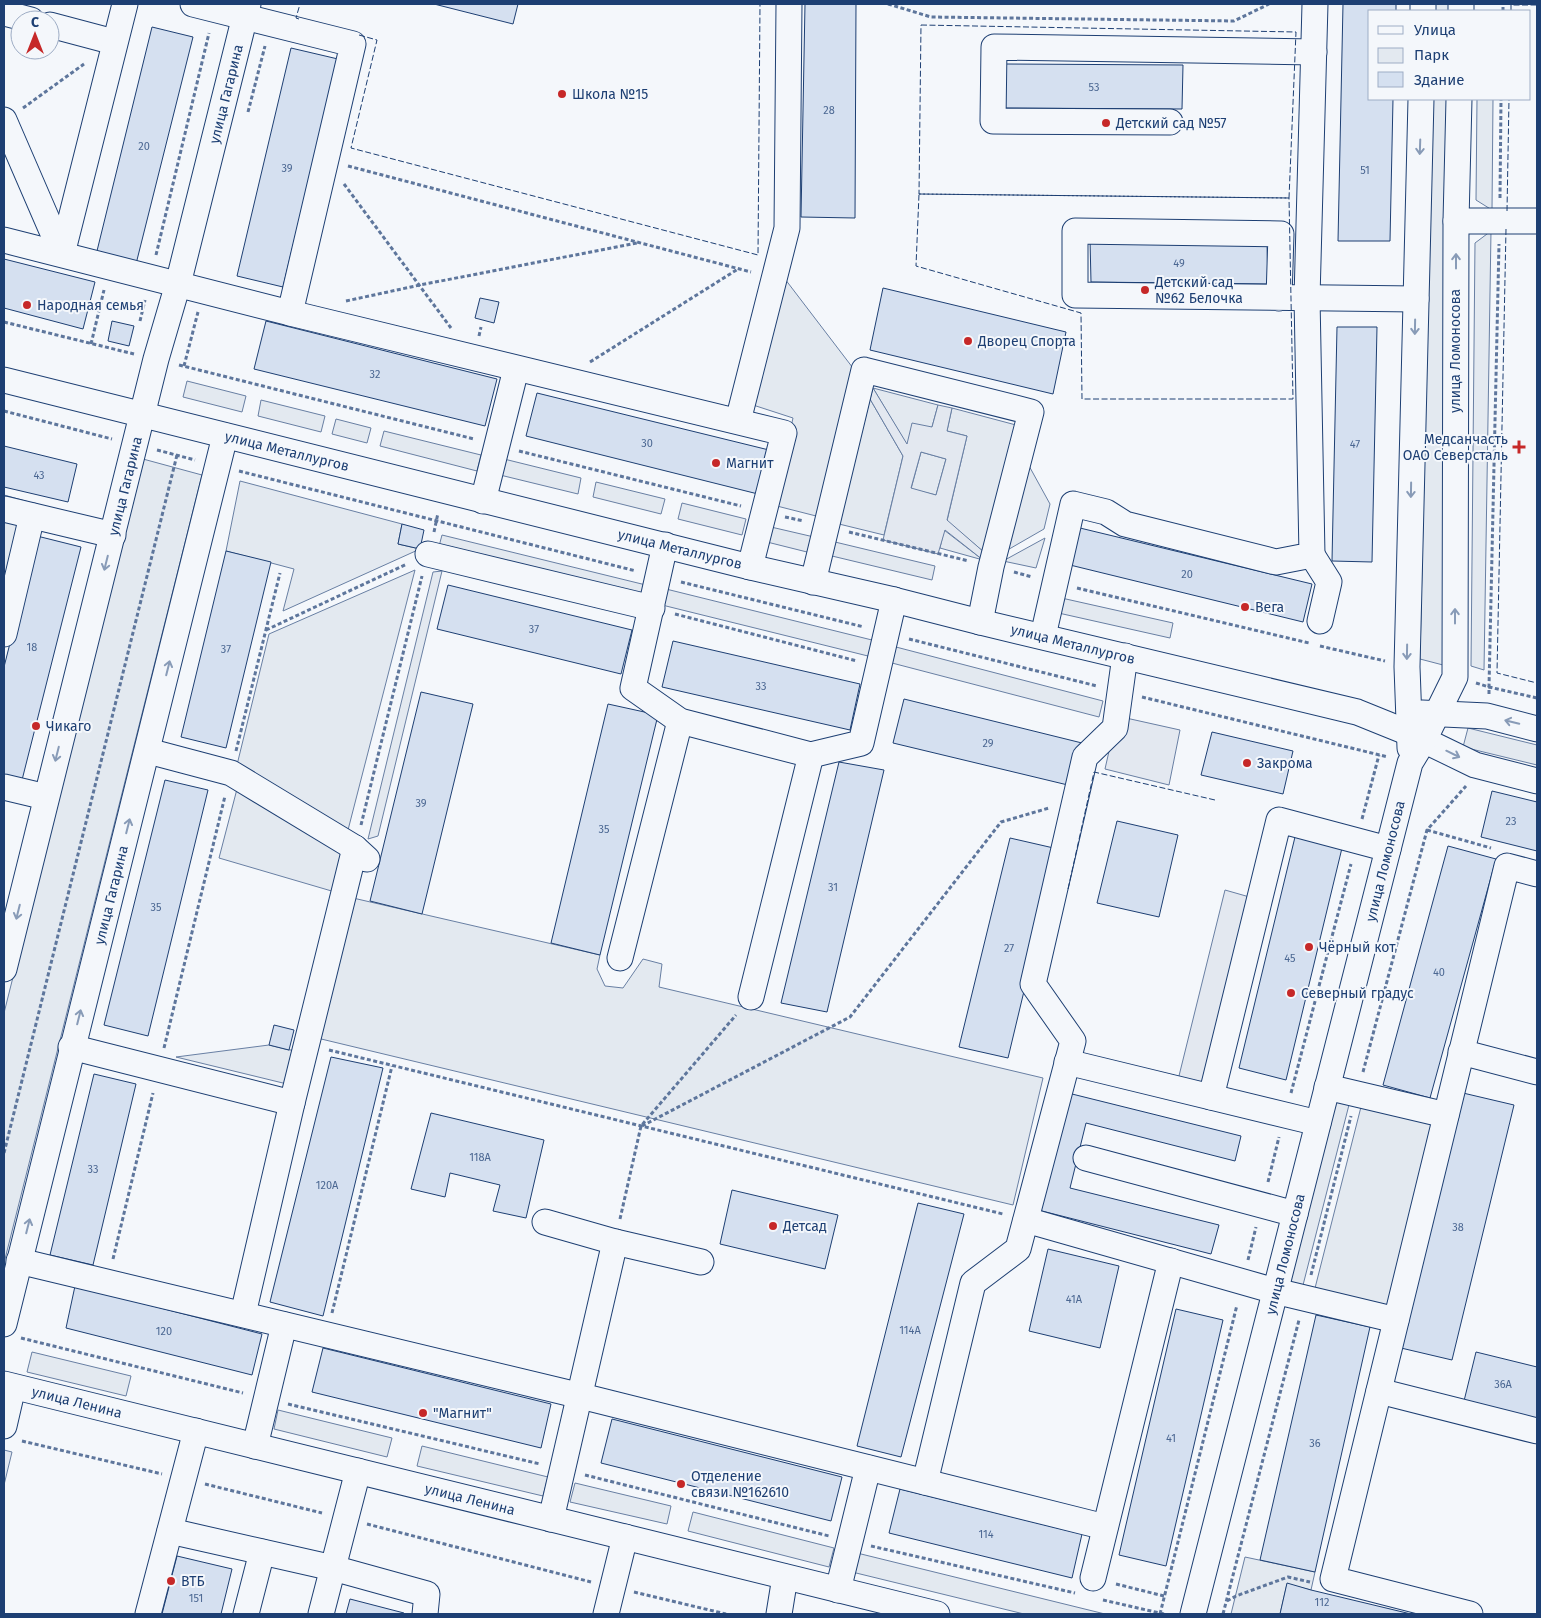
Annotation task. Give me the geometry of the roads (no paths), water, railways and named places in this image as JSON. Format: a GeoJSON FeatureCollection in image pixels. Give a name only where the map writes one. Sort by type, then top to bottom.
{"type":"FeatureCollection","features":[{"type":"Feature","properties":{"kind":"street"},"geometry":{"type":"LineString","coordinates":[[62,254],[124,4]]}},
{"type":"Feature","properties":{"kind":"street"},"geometry":{"type":"LineString","coordinates":[[193,4],[246,10],[353,44],[290,314]]}},
{"type":"Feature","properties":{"kind":"street"},"geometry":{"type":"LineString","coordinates":[[738,421],[787,228],[789,4]]}},
{"type":"Feature","properties":{"kind":"street"},"geometry":{"type":"LineString","coordinates":[[1315,4],[1307,298],[1312,556],[1329,582],[1320,621]]}},
{"type":"Feature","properties":{"kind":"street","name":"улица Гагарина"},"geometry":{"type":"LineString","coordinates":[[4,969],[156,360],[178,284],[246,10]]}},
{"type":"Feature","properties":{"kind":"street"},"geometry":{"type":"LineString","coordinates":[[60,28],[114,42]]}},
{"type":"Feature","properties":{"kind":"street"},"geometry":{"type":"LineString","coordinates":[[1170,122],[993,120],[994,47],[1314,52]]}},
{"type":"Feature","properties":{"kind":"street"},"geometry":{"type":"LineString","coordinates":[[1414,728],[1407,667],[1421,100]]}},
{"type":"Feature","properties":{"kind":"street","name":"улица Ломоносова"},"geometry":{"type":"LineString","coordinates":[[1437,713],[1455,677],[1456,221],[1459,100]]}},
{"type":"Feature","properties":{"kind":"street"},"geometry":{"type":"LineString","coordinates":[[4,121],[62,254]]}},
{"type":"Feature","properties":{"kind":"street"},"geometry":{"type":"LineString","coordinates":[[1456,221],[1537,221]]}},
{"type":"Feature","properties":{"kind":"street"},"geometry":{"type":"LineString","coordinates":[[1279,298],[1281,234],[1076,231],[1076,295],[1279,298],[1416,299]]}},
{"type":"Feature","properties":{"kind":"street"},"geometry":{"type":"LineString","coordinates":[[4,240],[290,314],[784,433],[750,567]]}},
{"type":"Feature","properties":{"kind":"street"},"geometry":{"type":"LineString","coordinates":[[484,501],[516,369]]}},
{"type":"Feature","properties":{"kind":"street"},"geometry":{"type":"LineString","coordinates":[[813,582],[864,370],[1031,412],[980,622]]}},
{"type":"Feature","properties":{"kind":"street","name":"улица Металлургов"},"geometry":{"type":"LineString","coordinates":[[4,380],[143,413],[225,436],[750,567],[1357,712],[1414,728],[1475,765],[1537,781]]}},
{"type":"Feature","properties":{"kind":"street","name":"улица Гагарина"},"geometry":{"type":"LineString","coordinates":[[4,1324],[225,436]]}},
{"type":"Feature","properties":{"kind":"street"},"geometry":{"type":"LineString","coordinates":[[1043,636],[1072,504],[1106,512],[1125,524],[1276,562],[1312,556]]}},
{"type":"Feature","properties":{"kind":"street"},"geometry":{"type":"LineString","coordinates":[[4,509],[113,535]]}},
{"type":"Feature","properties":{"kind":"street"},"geometry":{"type":"LineString","coordinates":[[4,634],[32,516]]}},
{"type":"Feature","properties":{"kind":"street"},"geometry":{"type":"LineString","coordinates":[[665,545],[633,688],[680,722],[811,754],[861,743],[894,600]]}},
{"type":"Feature","properties":{"kind":"street"},"geometry":{"type":"LineString","coordinates":[[428,554],[652,608]]}},
{"type":"Feature","properties":{"kind":"street"},"geometry":{"type":"LineString","coordinates":[[925,1482],[973,1283],[1018,1249],[1073,1041],[1033,984],[1085,757],[1115,728],[1125,656]]}},
{"type":"Feature","properties":{"kind":"street","name":"улица Металлургов"},"geometry":{"type":"LineString","coordinates":[[1414,728],[1437,713],[1487,716],[1537,729]]}},
{"type":"Feature","properties":{"kind":"street"},"geometry":{"type":"LineString","coordinates":[[620,958],[680,722]]}},
{"type":"Feature","properties":{"kind":"street","name":"улица Ломоносова"},"geometry":{"type":"LineString","coordinates":[[1193,1614],[1410,762],[1414,728]]}},
{"type":"Feature","properties":{"kind":"street"},"geometry":{"type":"LineString","coordinates":[[148,751],[231,773],[361,853],[307,1044],[243,1314]]}},
{"type":"Feature","properties":{"kind":"street"},"geometry":{"type":"LineString","coordinates":[[751,997],[811,754]]}},
{"type":"Feature","properties":{"kind":"street"},"geometry":{"type":"LineString","coordinates":[[4,787],[46,798]]}},
{"type":"Feature","properties":{"kind":"street"},"geometry":{"type":"LineString","coordinates":[[1211,1097],[1279,820],[1388,849]]}},
{"type":"Feature","properties":{"kind":"street"},"geometry":{"type":"LineString","coordinates":[[1470,1614],[1333,1579],[1507,866],[1537,874]]}},
{"type":"Feature","properties":{"kind":"street"},"geometry":{"type":"LineString","coordinates":[[72,1047],[292,1103]]}},
{"type":"Feature","properties":{"kind":"street"},"geometry":{"type":"LineString","coordinates":[[1462,1052],[1537,1072]]}},
{"type":"Feature","properties":{"kind":"street"},"geometry":{"type":"LineString","coordinates":[[1067,1062],[1318,1123]]}},
{"type":"Feature","properties":{"kind":"street"},"geometry":{"type":"LineString","coordinates":[[1327,1087],[1446,1115]]}},
{"type":"Feature","properties":{"kind":"street"},"geometry":{"type":"LineString","coordinates":[[1086,1158],[1295,1214]]}},
{"type":"Feature","properties":{"kind":"street"},"geometry":{"type":"LineString","coordinates":[[1026,1220],[1275,1290],[1396,1320]]}},
{"type":"Feature","properties":{"kind":"street"},"geometry":{"type":"LineString","coordinates":[[545,1222],[615,1242],[701,1262]]}},
{"type":"Feature","properties":{"kind":"street"},"geometry":{"type":"LineString","coordinates":[[551,1519],[581,1396],[615,1242]]}},
{"type":"Feature","properties":{"kind":"street"},"geometry":{"type":"LineString","coordinates":[[19,1260],[581,1396],[1104,1527]]}},
{"type":"Feature","properties":{"kind":"street"},"geometry":{"type":"LineString","coordinates":[[1093,1578],[1170,1261]]}},
{"type":"Feature","properties":{"kind":"street"},"geometry":{"type":"LineString","coordinates":[[255,1446],[284,1325]]}},
{"type":"Feature","properties":{"kind":"street"},"geometry":{"type":"LineString","coordinates":[[4,1426],[8,1385]]}},
{"type":"Feature","properties":{"kind":"street","name":"улица Ленина"},"geometry":{"type":"LineString","coordinates":[[8,1385],[937,1614]]}},
{"type":"Feature","properties":{"kind":"street"},"geometry":{"type":"LineString","coordinates":[[1379,1391],[1537,1431]]}},
{"type":"Feature","properties":{"kind":"street"},"geometry":{"type":"LineString","coordinates":[[148,1614],[196,1432]]}},
{"type":"Feature","properties":{"kind":"street"},"geometry":{"type":"LineString","coordinates":[[838,1590],[868,1468]]}},
{"type":"Feature","properties":{"kind":"street"},"geometry":{"type":"LineString","coordinates":[[321,1614],[358,1471]]}},
{"type":"Feature","properties":{"kind":"street"},"geometry":{"type":"LineString","coordinates":[[170,1531],[334,1568],[427,1594],[425,1614]]}},
{"type":"Feature","properties":{"kind":"street"},"geometry":{"type":"LineString","coordinates":[[606,1614],[625,1537]]}},
{"type":"Feature","properties":{"kind":"street"},"geometry":{"type":"LineString","coordinates":[[246,1614],[262,1552]]}},
{"type":"Feature","properties":{"kind":"street"},"geometry":{"type":"LineString","coordinates":[[779,1614],[785,1577]]}},
{"type":"Feature","properties":{"kind":"place","name":"Школа №15"},"geometry":{"type":"Point","coordinates":[562,94]}},
{"type":"Feature","properties":{"kind":"place","name":"Детский сад №57"},"geometry":{"type":"Point","coordinates":[1106,123]}},
{"type":"Feature","properties":{"kind":"place","name":"Детский сад №62 Белочка"},"geometry":{"type":"Point","coordinates":[1145,290]}},
{"type":"Feature","properties":{"kind":"place","name":"Народная семья"},"geometry":{"type":"Point","coordinates":[27,305]}},
{"type":"Feature","properties":{"kind":"place","name":"Дворец Спорта"},"geometry":{"type":"Point","coordinates":[968,341]}},
{"type":"Feature","properties":{"kind":"place","name":"Медсанчасть ОАО Северсталь"},"geometry":{"type":"Point","coordinates":[1519,447]}},
{"type":"Feature","properties":{"kind":"place","name":"Магнит"},"geometry":{"type":"Point","coordinates":[716,463]}},
{"type":"Feature","properties":{"kind":"place","name":"Вега"},"geometry":{"type":"Point","coordinates":[1245,607]}},
{"type":"Feature","properties":{"kind":"place","name":"Чикаго"},"geometry":{"type":"Point","coordinates":[36,726]}},
{"type":"Feature","properties":{"kind":"place","name":"Закрома"},"geometry":{"type":"Point","coordinates":[1247,763]}},
{"type":"Feature","properties":{"kind":"place","name":"Чёрный кот"},"geometry":{"type":"Point","coordinates":[1309,947]}},
{"type":"Feature","properties":{"kind":"place","name":"Северный градус"},"geometry":{"type":"Point","coordinates":[1291,993]}},
{"type":"Feature","properties":{"kind":"place","name":"Детсад"},"geometry":{"type":"Point","coordinates":[773,1226]}},
{"type":"Feature","properties":{"kind":"place","name":"\"Магнит\""},"geometry":{"type":"Point","coordinates":[423,1413]}},
{"type":"Feature","properties":{"kind":"place","name":"Отделение связи №162610"},"geometry":{"type":"Point","coordinates":[681,1484]}},
{"type":"Feature","properties":{"kind":"place","name":"ВТБ"},"geometry":{"type":"Point","coordinates":[171,1581]}}]}
